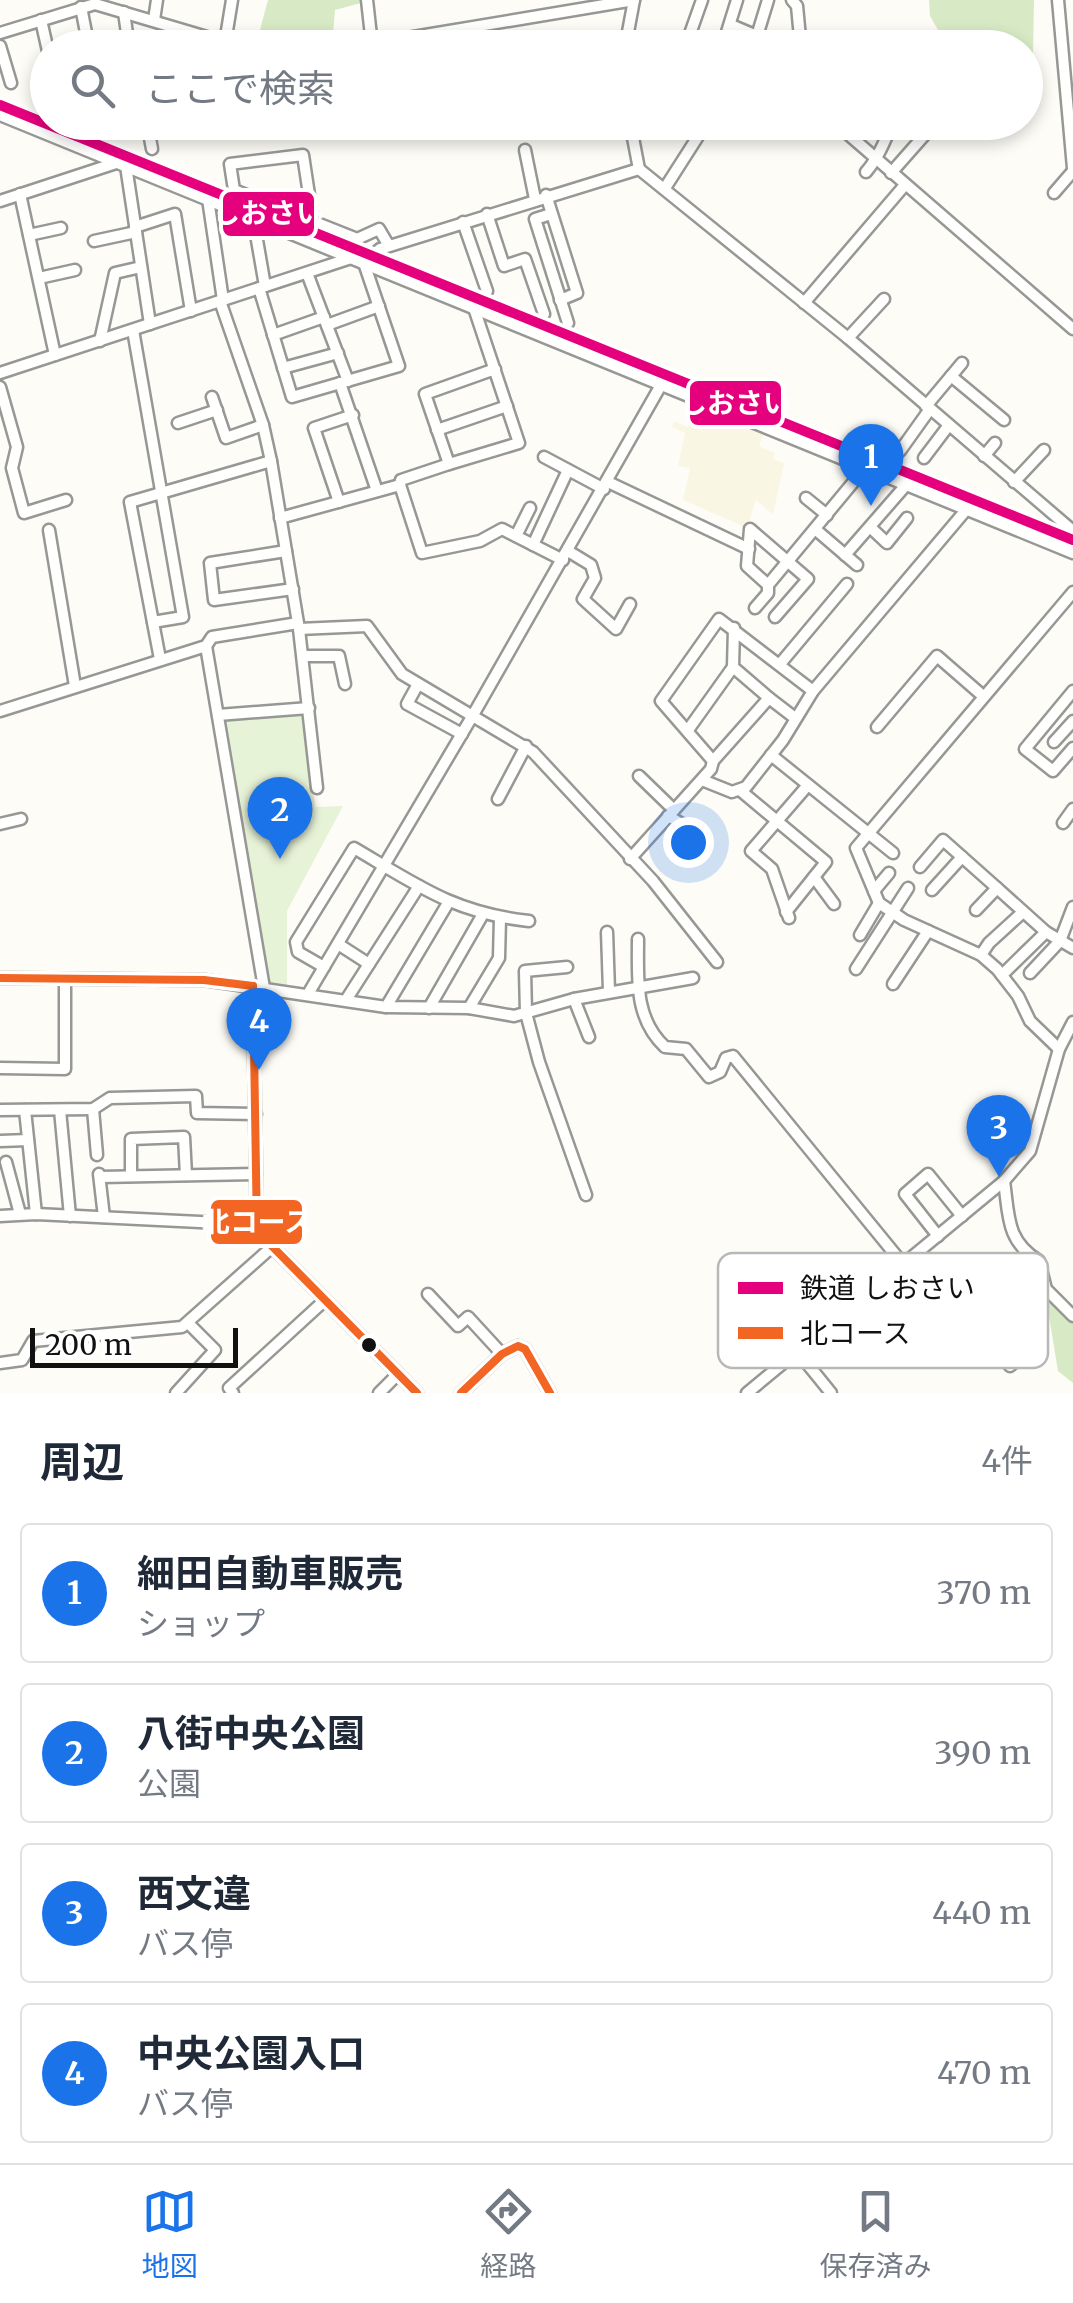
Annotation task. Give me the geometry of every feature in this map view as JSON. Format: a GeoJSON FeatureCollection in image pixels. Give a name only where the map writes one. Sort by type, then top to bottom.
{"type":"FeatureCollection","features":[{"type":"Feature","properties":{"kind":"street"},"geometry":{"type":"LineString","coordinates":[[154,20],[156,0]]}},
{"type":"Feature","properties":{"kind":"street"},"geometry":{"type":"LineString","coordinates":[[227,30],[232,0]]}},
{"type":"Feature","properties":{"kind":"street"},"geometry":{"type":"LineString","coordinates":[[368,0],[371,30]]}},
{"type":"Feature","properties":{"kind":"street"},"geometry":{"type":"LineString","coordinates":[[455,30],[634,0],[628,30]]}},
{"type":"Feature","properties":{"kind":"street"},"geometry":{"type":"LineString","coordinates":[[691,30],[702,0]]}},
{"type":"Feature","properties":{"kind":"street"},"geometry":{"type":"LineString","coordinates":[[729,30],[737,0]]}},
{"type":"Feature","properties":{"kind":"street"},"geometry":{"type":"LineString","coordinates":[[758,30],[768,0]]}},
{"type":"Feature","properties":{"kind":"street"},"geometry":{"type":"LineString","coordinates":[[1054,194],[1073,169],[1069,75],[1058,0]]}},
{"type":"Feature","properties":{"kind":"street"},"geometry":{"type":"LineString","coordinates":[[799,2],[801,30]]}},
{"type":"Feature","properties":{"kind":"street"},"geometry":{"type":"LineString","coordinates":[[0,33],[95,4],[185,30]]}},
{"type":"Feature","properties":{"kind":"street"},"geometry":{"type":"LineString","coordinates":[[81,6],[86,30]]}},
{"type":"Feature","properties":{"kind":"street"},"geometry":{"type":"LineString","coordinates":[[124,12],[127,30]]}},
{"type":"Feature","properties":{"kind":"street"},"geometry":{"type":"LineString","coordinates":[[41,20],[43,30]]}},
{"type":"Feature","properties":{"kind":"street"},"geometry":{"type":"LineString","coordinates":[[731,25],[742,30]]}},
{"type":"Feature","properties":{"kind":"street"},"geometry":{"type":"LineString","coordinates":[[0,46],[11,83]]}},
{"type":"Feature","properties":{"kind":"street"},"geometry":{"type":"LineString","coordinates":[[0,115],[30,127]]}},
{"type":"Feature","properties":{"kind":"street"},"geometry":{"type":"LineString","coordinates":[[62,140],[1073,552]]}},
{"type":"Feature","properties":{"kind":"street"},"geometry":{"type":"LineString","coordinates":[[150,140],[152,149]]}},
{"type":"Feature","properties":{"kind":"street"},"geometry":{"type":"LineString","coordinates":[[636,140],[639,169],[848,338],[1073,532]]}},
{"type":"Feature","properties":{"kind":"street"},"geometry":{"type":"LineString","coordinates":[[665,188],[696,140]]}},
{"type":"Feature","properties":{"kind":"street"},"geometry":{"type":"LineString","coordinates":[[854,140],[1073,329]]}},
{"type":"Feature","properties":{"kind":"street"},"geometry":{"type":"LineString","coordinates":[[866,172],[885,140]]}},
{"type":"Feature","properties":{"kind":"street"},"geometry":{"type":"LineString","coordinates":[[891,173],[920,140]]}},
{"type":"Feature","properties":{"kind":"street"},"geometry":{"type":"LineString","coordinates":[[525,150],[578,294],[560,300]]}},
{"type":"Feature","properties":{"kind":"street"},"geometry":{"type":"LineString","coordinates":[[313,221],[303,154],[230,164],[234,190],[357,239],[379,229],[389,246]]}},
{"type":"Feature","properties":{"kind":"street"},"geometry":{"type":"LineString","coordinates":[[0,200],[122,164]]}},
{"type":"Feature","properties":{"kind":"street"},"geometry":{"type":"LineString","coordinates":[[122,164],[150,324]]}},
{"type":"Feature","properties":{"kind":"street"},"geometry":{"type":"LineString","coordinates":[[364,264],[380,249],[639,169]]}},
{"type":"Feature","properties":{"kind":"street"},"geometry":{"type":"LineString","coordinates":[[804,303],[904,186]]}},
{"type":"Feature","properties":{"kind":"street"},"geometry":{"type":"LineString","coordinates":[[20,194],[56,355]]}},
{"type":"Feature","properties":{"kind":"street"},"geometry":{"type":"LineString","coordinates":[[208,198],[222,300],[263,425],[270,460],[299,626],[317,788]]}},
{"type":"Feature","properties":{"kind":"street"},"geometry":{"type":"LineString","coordinates":[[94,242],[176,214],[191,311]]}},
{"type":"Feature","properties":{"kind":"street"},"geometry":{"type":"LineString","coordinates":[[486,214],[504,266],[526,259],[544,314]]}},
{"type":"Feature","properties":{"kind":"street"},"geometry":{"type":"LineString","coordinates":[[551,214],[534,219],[568,323]]}},
{"type":"Feature","properties":{"kind":"street"},"geometry":{"type":"LineString","coordinates":[[253,217],[262,287],[292,397],[399,366],[364,264]]}},
{"type":"Feature","properties":{"kind":"street"},"geometry":{"type":"LineString","coordinates":[[463,222],[487,291]]}},
{"type":"Feature","properties":{"kind":"street"},"geometry":{"type":"LineString","coordinates":[[29,235],[61,228]]}},
{"type":"Feature","properties":{"kind":"street"},"geometry":{"type":"LineString","coordinates":[[0,373],[352,258]]}},
{"type":"Feature","properties":{"kind":"street"},"geometry":{"type":"LineString","coordinates":[[100,340],[115,273],[141,267]]}},
{"type":"Feature","properties":{"kind":"street"},"geometry":{"type":"LineString","coordinates":[[39,278],[75,270]]}},
{"type":"Feature","properties":{"kind":"street"},"geometry":{"type":"LineString","coordinates":[[307,273],[338,353],[352,415],[377,491]]}},
{"type":"Feature","properties":{"kind":"street"},"geometry":{"type":"LineString","coordinates":[[848,338],[884,299]]}},
{"type":"Feature","properties":{"kind":"street"},"geometry":{"type":"LineString","coordinates":[[273,335],[379,306]]}},
{"type":"Feature","properties":{"kind":"street"},"geometry":{"type":"LineString","coordinates":[[474,308],[519,443],[401,480],[422,554],[480,541],[502,529],[592,565],[595,578],[584,599],[616,629],[630,604]]}},
{"type":"Feature","properties":{"kind":"street"},"geometry":{"type":"LineString","coordinates":[[133,330],[183,618],[153,622]]}},
{"type":"Feature","properties":{"kind":"street"},"geometry":{"type":"LineString","coordinates":[[284,368],[338,353]]}},
{"type":"Feature","properties":{"kind":"street"},"geometry":{"type":"LineString","coordinates":[[900,451],[962,362]]}},
{"type":"Feature","properties":{"kind":"street"},"geometry":{"type":"LineString","coordinates":[[449,464],[426,394],[494,369]]}},
{"type":"Feature","properties":{"kind":"street"},"geometry":{"type":"LineString","coordinates":[[952,376],[1004,420]]}},
{"type":"Feature","properties":{"kind":"street"},"geometry":{"type":"LineString","coordinates":[[308,994],[606,486],[661,385]]}},
{"type":"Feature","properties":{"kind":"street"},"geometry":{"type":"LineString","coordinates":[[0,387],[17,447],[12,468],[24,514],[66,500]]}},
{"type":"Feature","properties":{"kind":"street"},"geometry":{"type":"LineString","coordinates":[[212,398],[226,438],[263,425]]}},
{"type":"Feature","properties":{"kind":"street"},"geometry":{"type":"LineString","coordinates":[[438,430],[507,406]]}},
{"type":"Feature","properties":{"kind":"street"},"geometry":{"type":"LineString","coordinates":[[178,422],[217,410]]}},
{"type":"Feature","properties":{"kind":"street"},"geometry":{"type":"LineString","coordinates":[[339,502],[314,428],[352,415]]}},
{"type":"Feature","properties":{"kind":"street"},"geometry":{"type":"LineString","coordinates":[[924,458],[949,425]]}},
{"type":"Feature","properties":{"kind":"street"},"geometry":{"type":"LineString","coordinates":[[984,456],[995,444]]}},
{"type":"Feature","properties":{"kind":"street"},"geometry":{"type":"LineString","coordinates":[[1014,482],[1044,450]]}},
{"type":"Feature","properties":{"kind":"street"},"geometry":{"type":"LineString","coordinates":[[544,457],[748,549]]}},
{"type":"Feature","properties":{"kind":"street"},"geometry":{"type":"LineString","coordinates":[[160,659],[130,502],[270,460]]}},
{"type":"Feature","properties":{"kind":"street"},"geometry":{"type":"LineString","coordinates":[[755,608],[768,593],[768,585],[865,468]]}},
{"type":"Feature","properties":{"kind":"street"},"geometry":{"type":"LineString","coordinates":[[534,545],[568,470]]}},
{"type":"Feature","properties":{"kind":"street"},"geometry":{"type":"LineString","coordinates":[[280,518],[400,485]]}},
{"type":"Feature","properties":{"kind":"street"},"geometry":{"type":"LineString","coordinates":[[845,555],[906,485]]}},
{"type":"Feature","properties":{"kind":"street"},"geometry":{"type":"LineString","coordinates":[[806,498],[827,514]]}},
{"type":"Feature","properties":{"kind":"street"},"geometry":{"type":"LineString","coordinates":[[516,536],[530,508]]}},
{"type":"Feature","properties":{"kind":"street"},"geometry":{"type":"LineString","coordinates":[[741,791],[772,756],[813,691],[966,510]]}},
{"type":"Feature","properties":{"kind":"street"},"geometry":{"type":"LineString","coordinates":[[870,527],[887,543],[907,518]]}},
{"type":"Feature","properties":{"kind":"street"},"geometry":{"type":"LineString","coordinates":[[815,529],[857,565]]}},
{"type":"Feature","properties":{"kind":"street"},"geometry":{"type":"LineString","coordinates":[[49,530],[75,686]]}},
{"type":"Feature","properties":{"kind":"street"},"geometry":{"type":"LineString","coordinates":[[768,585],[746,566],[750,530],[808,578],[775,617]]}},
{"type":"Feature","properties":{"kind":"street"},"geometry":{"type":"LineString","coordinates":[[286,551],[210,563],[214,600],[292,589]]}},
{"type":"Feature","properties":{"kind":"street"},"geometry":{"type":"LineString","coordinates":[[780,664],[847,584]]}},
{"type":"Feature","properties":{"kind":"street"},"geometry":{"type":"LineString","coordinates":[[1059,1049],[1030,1021],[1002,975],[982,955],[879,903],[856,848],[1073,592]]}},
{"type":"Feature","properties":{"kind":"street"},"geometry":{"type":"LineString","coordinates":[[829,605],[842,615]]}},
{"type":"Feature","properties":{"kind":"street"},"geometry":{"type":"LineString","coordinates":[[713,761],[661,701],[718,620],[734,628],[813,691]]}},
{"type":"Feature","properties":{"kind":"street"},"geometry":{"type":"LineString","coordinates":[[0,711],[206,646],[212,637],[299,626],[367,626],[402,674],[526,746],[653,881],[718,962]]}},
{"type":"Feature","properties":{"kind":"street"},"geometry":{"type":"LineString","coordinates":[[688,730],[732,667],[734,628]]}},
{"type":"Feature","properties":{"kind":"street"},"geometry":{"type":"LineString","coordinates":[[206,646],[259,987],[257,1230]]}},
{"type":"Feature","properties":{"kind":"street"},"geometry":{"type":"LineString","coordinates":[[303,656],[338,656],[345,684]]}},
{"type":"Feature","properties":{"kind":"street"},"geometry":{"type":"LineString","coordinates":[[877,727],[937,656],[984,696]]}},
{"type":"Feature","properties":{"kind":"street"},"geometry":{"type":"LineString","coordinates":[[732,667],[795,718]]}},
{"type":"Feature","properties":{"kind":"street"},"geometry":{"type":"LineString","coordinates":[[418,684],[407,704],[462,734]]}},
{"type":"Feature","properties":{"kind":"street"},"geometry":{"type":"LineString","coordinates":[[1073,692],[1025,749],[1054,772],[1073,748]]}},
{"type":"Feature","properties":{"kind":"street"},"geometry":{"type":"LineString","coordinates":[[630,859],[769,698]]}},
{"type":"Feature","properties":{"kind":"street"},"geometry":{"type":"LineString","coordinates":[[218,715],[309,708]]}},
{"type":"Feature","properties":{"kind":"street"},"geometry":{"type":"LineString","coordinates":[[1054,742],[1073,722]]}},
{"type":"Feature","properties":{"kind":"street"},"geometry":{"type":"LineString","coordinates":[[498,799],[526,746]]}},
{"type":"Feature","properties":{"kind":"street"},"geometry":{"type":"LineString","coordinates":[[772,756],[892,853]]}},
{"type":"Feature","properties":{"kind":"street"},"geometry":{"type":"LineString","coordinates":[[639,776],[671,813],[698,834]]}},
{"type":"Feature","properties":{"kind":"street"},"geometry":{"type":"LineString","coordinates":[[702,780],[720,790],[741,791],[776,820],[826,862],[788,915],[772,869],[751,850],[776,820],[808,785]]}},
{"type":"Feature","properties":{"kind":"street"},"geometry":{"type":"LineString","coordinates":[[1063,823],[1073,810]]}},
{"type":"Feature","properties":{"kind":"street"},"geometry":{"type":"LineString","coordinates":[[836,829],[847,817]]}},
{"type":"Feature","properties":{"kind":"street"},"geometry":{"type":"LineString","coordinates":[[0,824],[21,819]]}},
{"type":"Feature","properties":{"kind":"street"},"geometry":{"type":"LineString","coordinates":[[920,867],[943,840],[1046,932],[1073,948]]}},
{"type":"Feature","properties":{"kind":"street"},"geometry":{"type":"LineString","coordinates":[[324,967],[298,952],[296,942],[354,848],[448,903],[500,918],[528,921]]}},
{"type":"Feature","properties":{"kind":"street"},"geometry":{"type":"LineString","coordinates":[[932,890],[962,857]]}},
{"type":"Feature","properties":{"kind":"street"},"geometry":{"type":"LineString","coordinates":[[874,891],[888,873]]}},
{"type":"Feature","properties":{"kind":"street"},"geometry":{"type":"LineString","coordinates":[[814,876],[834,904]]}},
{"type":"Feature","properties":{"kind":"street"},"geometry":{"type":"LineString","coordinates":[[346,1000],[419,886]]}},
{"type":"Feature","properties":{"kind":"street"},"geometry":{"type":"LineString","coordinates":[[856,969],[908,888]]}},
{"type":"Feature","properties":{"kind":"street"},"geometry":{"type":"LineString","coordinates":[[976,910],[997,888]]}},
{"type":"Feature","properties":{"kind":"street"},"geometry":{"type":"LineString","coordinates":[[386,1007],[448,903]]}},
{"type":"Feature","properties":{"kind":"street"},"geometry":{"type":"LineString","coordinates":[[860,935],[879,903]]}},
{"type":"Feature","properties":{"kind":"street"},"geometry":{"type":"LineString","coordinates":[[1030,973],[1060,941],[1073,907]]}},
{"type":"Feature","properties":{"kind":"street"},"geometry":{"type":"LineString","coordinates":[[982,955],[989,943],[1023,912]]}},
{"type":"Feature","properties":{"kind":"street"},"geometry":{"type":"LineString","coordinates":[[430,1008],[484,914]]}},
{"type":"Feature","properties":{"kind":"street"},"geometry":{"type":"LineString","coordinates":[[469,1008],[498,958],[500,918]]}},
{"type":"Feature","properties":{"kind":"street"},"geometry":{"type":"LineString","coordinates":[[893,984],[928,931]]}},
{"type":"Feature","properties":{"kind":"street"},"geometry":{"type":"LineString","coordinates":[[607,932],[609,992]]}},
{"type":"Feature","properties":{"kind":"street"},"geometry":{"type":"LineString","coordinates":[[1002,975],[1046,932]]}},
{"type":"Feature","properties":{"kind":"street"},"geometry":{"type":"LineString","coordinates":[[638,940],[638,986],[648,1028],[669,1048],[686,1049],[709,1076],[720,1072],[726,1058],[733,1056],[894,1253]]}},
{"type":"Feature","properties":{"kind":"street"},"geometry":{"type":"LineString","coordinates":[[338,944],[369,964]]}},
{"type":"Feature","properties":{"kind":"street"},"geometry":{"type":"LineString","coordinates":[[567,967],[526,971],[526,1013],[586,1195]]}},
{"type":"Feature","properties":{"kind":"street"},"geometry":{"type":"LineString","coordinates":[[0,978],[204,980],[386,1007],[469,1008],[504,1016],[693,978]]}},
{"type":"Feature","properties":{"kind":"street"},"geometry":{"type":"LineString","coordinates":[[0,1068],[65,1069],[65,979]]}},
{"type":"Feature","properties":{"kind":"street"},"geometry":{"type":"LineString","coordinates":[[574,999],[588,1037]]}},
{"type":"Feature","properties":{"kind":"street"},"geometry":{"type":"LineString","coordinates":[[917,1253],[1004,1181],[1030,1152],[1059,1049],[1073,1022]]}},
{"type":"Feature","properties":{"kind":"street"},"geometry":{"type":"LineString","coordinates":[[0,1110],[94,1109],[110,1098],[196,1096],[197,1112],[256,1114]]}},
{"type":"Feature","properties":{"kind":"street"},"geometry":{"type":"LineString","coordinates":[[94,1109],[97,1155]]}},
{"type":"Feature","properties":{"kind":"street"},"geometry":{"type":"LineString","coordinates":[[24,1110],[36,1214]]}},
{"type":"Feature","properties":{"kind":"street"},"geometry":{"type":"LineString","coordinates":[[60,1110],[70,1216]]}},
{"type":"Feature","properties":{"kind":"street"},"geometry":{"type":"LineString","coordinates":[[131,1176],[131,1138],[184,1137],[186,1175]]}},
{"type":"Feature","properties":{"kind":"street"},"geometry":{"type":"LineString","coordinates":[[0,1141],[28,1140]]}},
{"type":"Feature","properties":{"kind":"street"},"geometry":{"type":"LineString","coordinates":[[6,1162],[20,1214]]}},
{"type":"Feature","properties":{"kind":"street"},"geometry":{"type":"LineString","coordinates":[[104,1218],[100,1175],[256,1174]]}},
{"type":"Feature","properties":{"kind":"street"},"geometry":{"type":"LineString","coordinates":[[938,1236],[905,1194],[928,1174],[962,1216]]}},
{"type":"Feature","properties":{"kind":"street"},"geometry":{"type":"LineString","coordinates":[[1004,1181],[1012,1233],[1027,1253]]}},
{"type":"Feature","properties":{"kind":"street"},"geometry":{"type":"LineString","coordinates":[[0,1216],[36,1214],[241,1224],[257,1230],[416,1393]]}},
{"type":"Feature","properties":{"kind":"street"},"geometry":{"type":"LineString","coordinates":[[0,1363],[22,1360],[33,1341],[182,1327],[272,1247]]}},
{"type":"Feature","properties":{"kind":"street"},"geometry":{"type":"LineString","coordinates":[[1048,1292],[1073,1316]]}},
{"type":"Feature","properties":{"kind":"street"},"geometry":{"type":"LineString","coordinates":[[428,1294],[458,1326],[468,1317],[502,1354]]}},
{"type":"Feature","properties":{"kind":"street"},"geometry":{"type":"LineString","coordinates":[[233,1393],[229,1388],[324,1301]]}},
{"type":"Feature","properties":{"kind":"street"},"geometry":{"type":"LineString","coordinates":[[176,1393],[215,1350],[188,1323]]}},
{"type":"Feature","properties":{"kind":"street"},"geometry":{"type":"LineString","coordinates":[[461,1393],[512,1346],[525,1349],[550,1393]]}},
{"type":"Feature","properties":{"kind":"street"},"geometry":{"type":"LineString","coordinates":[[747,1393],[777,1368]]}},
{"type":"Feature","properties":{"kind":"street"},"geometry":{"type":"LineString","coordinates":[[810,1368],[832,1393]]}},
{"type":"Feature","properties":{"kind":"street"},"geometry":{"type":"LineString","coordinates":[[379,1393],[398,1374]]}},
{"type":"Feature","properties":{"kind":"shaded area"},"geometry":{"type":"Polygon","coordinates":[[[698,404],[765,431],[759,446],[775,453],[773,459],[784,463],[773,515],[756,500],[747,528],[683,500],[690,468],[678,466],[685,433],[672,427],[674,421],[688,427],[698,404]]]}},
{"type":"Feature","properties":{"kind":"green space"},"geometry":{"type":"Polygon","coordinates":[[[268,0],[361,0],[335,10],[333,30],[260,30],[268,0]]]}},
{"type":"Feature","properties":{"kind":"green space"},"geometry":{"type":"Polygon","coordinates":[[[929,0],[1034,0],[1033,30],[938,30],[930,16],[929,0]]]}},
{"type":"Feature","properties":{"kind":"green space"},"geometry":{"type":"Polygon","coordinates":[[[306,711],[315,807],[343,806],[287,911],[287,985],[267,983],[220,717],[306,711]]]}},
{"type":"Feature","properties":{"kind":"green space"},"geometry":{"type":"Polygon","coordinates":[[[1054,1292],[1073,1309],[1073,1383],[1058,1371],[1048,1302],[1054,1292]]]}},
{"type":"Feature","properties":{"kind":"rail line","name":"しおさい"},"geometry":{"type":"LineString","coordinates":[[0,105],[30,117]]}},
{"type":"Feature","properties":{"kind":"rail line","name":"しおさい"},"geometry":{"type":"LineString","coordinates":[[86,140],[1073,540]]}},
{"type":"Feature","properties":{"kind":"transit line","name":"北コース"},"geometry":{"type":"LineString","coordinates":[[0,978],[204,980],[253,986]]}},
{"type":"Feature","properties":{"kind":"transit line","name":"北コース"},"geometry":{"type":"LineString","coordinates":[[253,986],[257,1231],[417,1393]]}},
{"type":"Feature","properties":{"kind":"transit line","name":"北コース"},"geometry":{"type":"LineString","coordinates":[[461,1393],[502,1354],[518,1346],[525,1349],[550,1393]]}},
{"type":"Feature","properties":{"kind":"place","name":"細田自動車販売"},"geometry":{"type":"Point","coordinates":[871,506]}},
{"type":"Feature","properties":{"kind":"place","name":"八街中央公園"},"geometry":{"type":"Point","coordinates":[280,859]}},
{"type":"Feature","properties":{"kind":"place","name":"中央公園入口"},"geometry":{"type":"Point","coordinates":[259,1070]}},
{"type":"Feature","properties":{"kind":"place","name":"西文違"},"geometry":{"type":"Point","coordinates":[999,1177]}}]}
